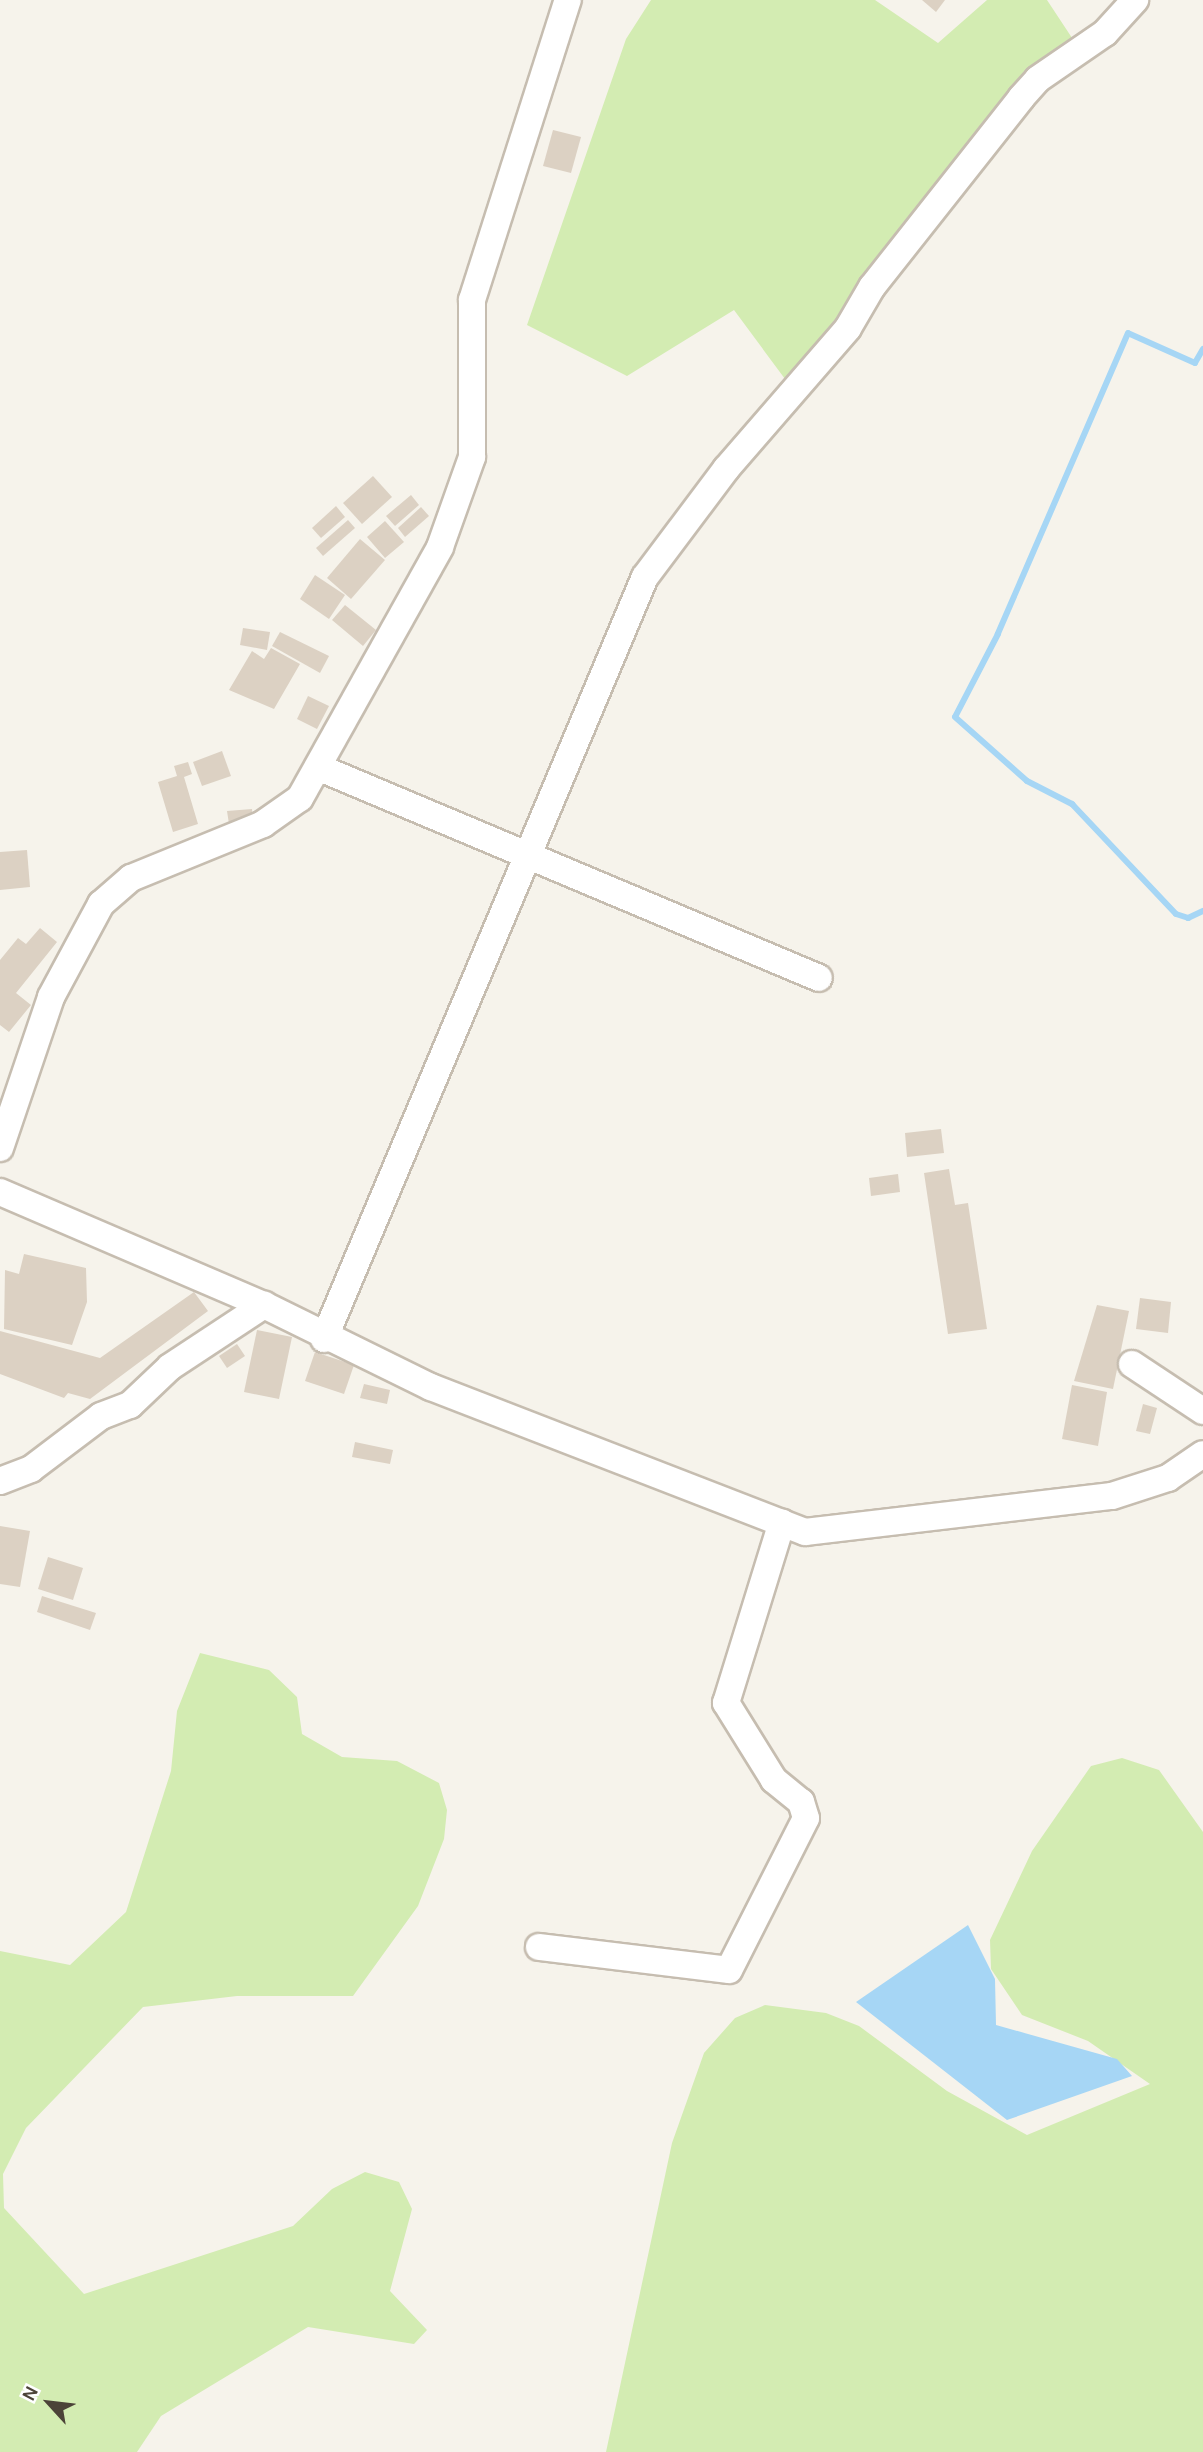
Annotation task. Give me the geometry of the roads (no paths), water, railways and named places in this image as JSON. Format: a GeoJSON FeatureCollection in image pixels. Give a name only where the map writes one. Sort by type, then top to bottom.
{"type":"FeatureCollection","features":[{"type":"Feature","properties":{"kind":"street"},"geometry":{"type":"LineString","coordinates":[[0,1148],[51,997],[101,904],[159,863],[285,812],[320,768],[463,494],[473,433],[472,300],[568,0]]}},
{"type":"Feature","properties":{"kind":"street"},"geometry":{"type":"LineString","coordinates":[[324,1339],[530,857],[645,577],[665,545],[827,355],[1021,98],[1038,79],[1105,33],[1135,0]]}},
{"type":"Feature","properties":{"kind":"street"},"geometry":{"type":"LineString","coordinates":[[320,768],[819,978]]}},
{"type":"Feature","properties":{"kind":"street"},"geometry":{"type":"LineString","coordinates":[[0,1192],[264,1305],[324,1339],[805,1532],[834,1533],[1112,1496],[1168,1478],[1203,1454]]}},
{"type":"Feature","properties":{"kind":"street"},"geometry":{"type":"LineString","coordinates":[[0,1481],[31,1469],[101,1416],[130,1405],[170,1367],[264,1305]]}},
{"type":"Feature","properties":{"kind":"street"},"geometry":{"type":"LineString","coordinates":[[1132,1364],[1203,1411]]}},
{"type":"Feature","properties":{"kind":"street"},"geometry":{"type":"LineString","coordinates":[[539,1947],[729,1970],[806,1818],[801,1802],[774,1780],[726,1703],[782,1522]]}},
{"type":"Feature","properties":{"kind":"water"},"geometry":{"type":"Polygon","coordinates":[[[968,1925],[995,1979],[996,2025],[1117,2059],[1132,2076],[1007,2120],[856,2002],[968,1925]]]}},
{"type":"Feature","properties":{"kind":"waterway"},"geometry":{"type":"LineString","coordinates":[[1203,349],[1195,363],[1128,333],[998,634],[955,717],[1027,781],[1072,804],[1176,914],[1188,918],[1203,911]]}}]}
